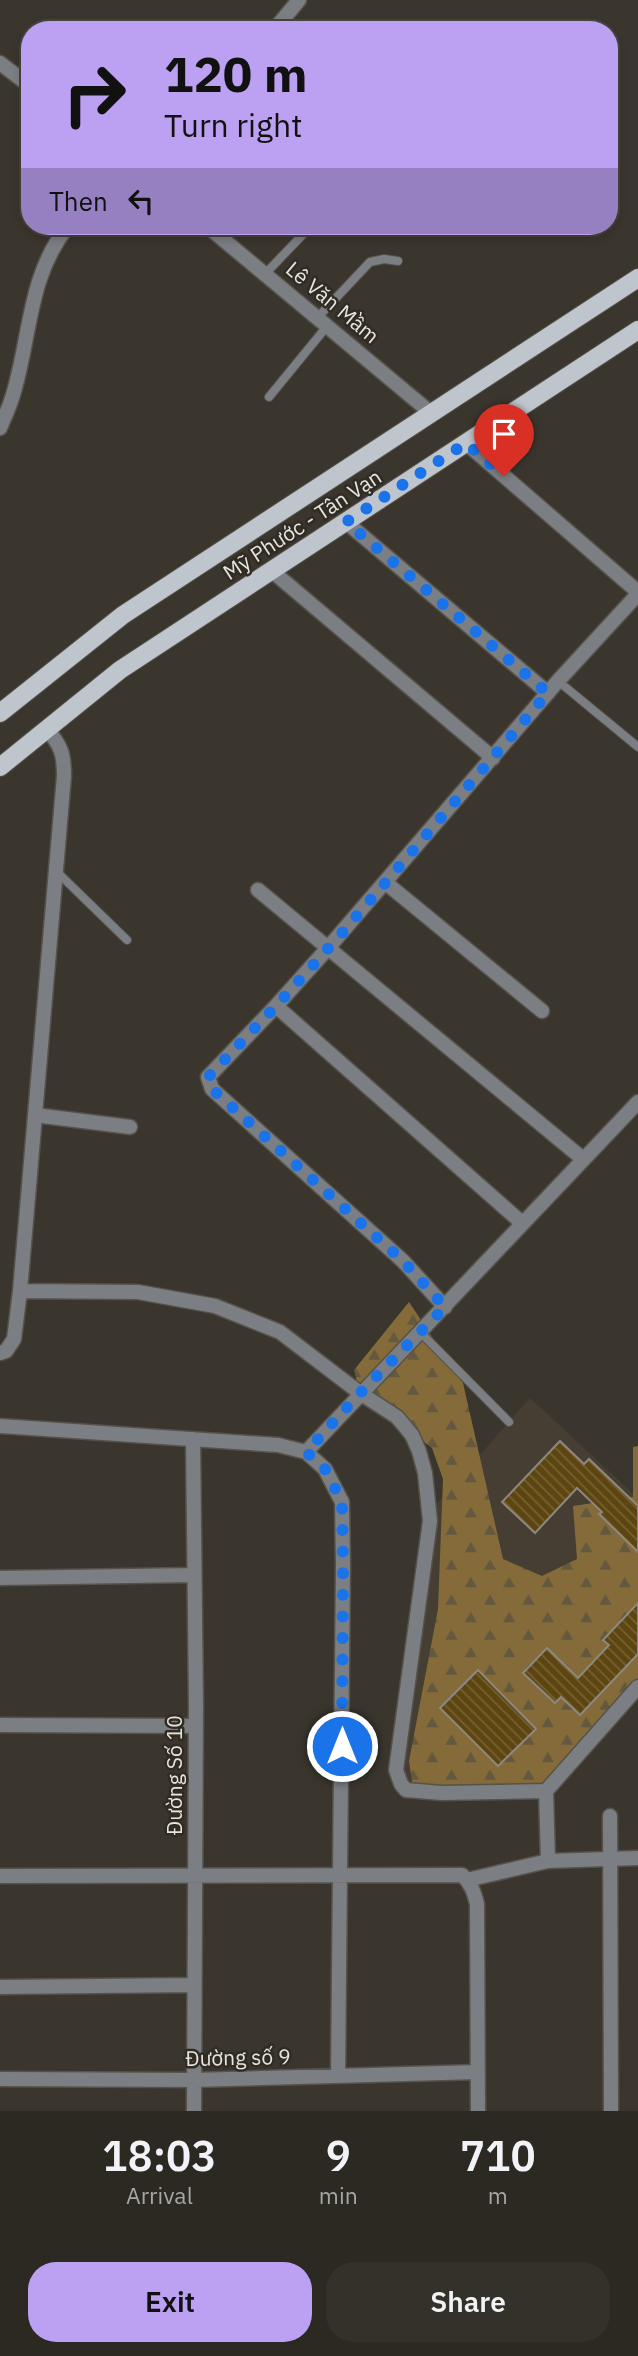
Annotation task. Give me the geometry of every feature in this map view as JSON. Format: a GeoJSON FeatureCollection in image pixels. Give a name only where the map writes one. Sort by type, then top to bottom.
{"type":"FeatureCollection","features":[{"type":"Feature","properties":{"kind":"main road","name":"Mỹ Phước - Tân Vạn"},"geometry":{"type":"LineString","coordinates":[[0,713],[123,615],[638,278]]}},
{"type":"Feature","properties":{"kind":"main road","name":"Mỹ Phước - Tân Vạn"},"geometry":{"type":"LineString","coordinates":[[0,767],[120,670],[638,330]]}},
{"type":"Feature","properties":{"kind":"street"},"geometry":{"type":"LineString","coordinates":[[282,21],[299,0]]}},
{"type":"Feature","properties":{"kind":"street"},"geometry":{"type":"LineString","coordinates":[[0,63],[21,79]]}},
{"type":"Feature","properties":{"kind":"street"},"geometry":{"type":"LineString","coordinates":[[0,428],[13,397],[37,286],[46,258],[62,235]]}},
{"type":"Feature","properties":{"kind":"street","name":"Lê Văn Mầm"},"geometry":{"type":"LineString","coordinates":[[220,235],[431,413]]}},
{"type":"Feature","properties":{"kind":"street"},"geometry":{"type":"LineString","coordinates":[[445,1307],[403,1261],[212,1089],[208,1077],[276,1006],[386,883],[558,681],[638,593],[466,443]]}},
{"type":"Feature","properties":{"kind":"street"},"geometry":{"type":"LineString","coordinates":[[346,522],[548,693]]}},
{"type":"Feature","properties":{"kind":"street"},"geometry":{"type":"LineString","coordinates":[[272,571],[493,758]]}},
{"type":"Feature","properties":{"kind":"street"},"geometry":{"type":"LineString","coordinates":[[0,1353],[6,1351],[14,1339],[20,1291],[56,871],[64,758],[60,744],[47,729]]}},
{"type":"Feature","properties":{"kind":"street"},"geometry":{"type":"LineString","coordinates":[[386,883],[542,1011]]}},
{"type":"Feature","properties":{"kind":"street"},"geometry":{"type":"LineString","coordinates":[[258,890],[583,1159]]}},
{"type":"Feature","properties":{"kind":"street"},"geometry":{"type":"LineString","coordinates":[[276,1006],[522,1223]]}},
{"type":"Feature","properties":{"kind":"street"},"geometry":{"type":"LineString","coordinates":[[306,1452],[638,1102]]}},
{"type":"Feature","properties":{"kind":"street"},"geometry":{"type":"LineString","coordinates":[[35,1115],[130,1127]]}},
{"type":"Feature","properties":{"kind":"street"},"geometry":{"type":"LineString","coordinates":[[20,1291],[138,1292],[215,1306],[280,1332],[360,1393],[397,1417],[412,1435],[419,1451],[425,1473],[430,1521],[397,1770],[401,1784],[406,1790],[442,1793],[546,1791]]}},
{"type":"Feature","properties":{"kind":"street"},"geometry":{"type":"LineString","coordinates":[[0,1426],[278,1445],[306,1452],[325,1469],[342,1502],[338,2076]]}},
{"type":"Feature","properties":{"kind":"street","name":"Đường Số 10"},"geometry":{"type":"LineString","coordinates":[[193,1439],[196,1726],[194,2111]]}},
{"type":"Feature","properties":{"kind":"street"},"geometry":{"type":"LineString","coordinates":[[0,1578],[194,1574]]}},
{"type":"Feature","properties":{"kind":"street"},"geometry":{"type":"LineString","coordinates":[[548,1861],[546,1791],[638,1687]]}},
{"type":"Feature","properties":{"kind":"street"},"geometry":{"type":"LineString","coordinates":[[0,1726],[196,1726]]}},
{"type":"Feature","properties":{"kind":"street"},"geometry":{"type":"LineString","coordinates":[[610,1816],[611,2111]]}},
{"type":"Feature","properties":{"kind":"street"},"geometry":{"type":"LineString","coordinates":[[467,1880],[548,1861],[638,1858]]}},
{"type":"Feature","properties":{"kind":"street"},"geometry":{"type":"LineString","coordinates":[[0,1876],[461,1875],[475,1892],[477,1903],[478,2111]]}},
{"type":"Feature","properties":{"kind":"street"},"geometry":{"type":"LineString","coordinates":[[0,1987],[194,1984]]}},
{"type":"Feature","properties":{"kind":"street","name":"Đường số 9"},"geometry":{"type":"LineString","coordinates":[[0,2079],[194,2080],[478,2072]]}},
{"type":"Feature","properties":{"kind":"lane"},"geometry":{"type":"LineString","coordinates":[[265,272],[302,235]]}},
{"type":"Feature","properties":{"kind":"lane"},"geometry":{"type":"LineString","coordinates":[[270,397],[323,321],[370,262],[384,259],[398,261]]}},
{"type":"Feature","properties":{"kind":"lane"},"geometry":{"type":"LineString","coordinates":[[558,681],[638,747]]}},
{"type":"Feature","properties":{"kind":"lane"},"geometry":{"type":"LineString","coordinates":[[56,871],[127,940]]}},
{"type":"Feature","properties":{"kind":"lane"},"geometry":{"type":"LineString","coordinates":[[420,1332],[509,1422]]}},
{"type":"Feature","properties":{"kind":"shaded area"},"geometry":{"type":"Polygon","coordinates":[[[530,1398],[638,1498],[544,1772],[409,1785],[404,1776],[436,1505],[530,1398]]]}},
{"type":"Feature","properties":{"kind":"green space"},"geometry":{"type":"Polygon","coordinates":[[[409,1302],[463,1383],[503,1559],[542,1576],[577,1559],[573,1506],[633,1497],[633,1447],[638,1446],[638,1688],[546,1791],[414,1795],[409,1761],[438,1609],[443,1479],[432,1448],[360,1393],[354,1370],[409,1302]]]}},
{"type":"Feature","properties":{"kind":"building"},"geometry":{"type":"Polygon","coordinates":[[[560,1441],[584,1464],[589,1459],[638,1506],[638,1552],[577,1488],[535,1533],[502,1502],[560,1441]]]}},
{"type":"Feature","properties":{"kind":"building"},"geometry":{"type":"Polygon","coordinates":[[[638,1603],[638,1654],[580,1715],[561,1697],[555,1703],[523,1673],[547,1648],[578,1678],[609,1645],[603,1640],[638,1603]]]}},
{"type":"Feature","properties":{"kind":"building"},"geometry":{"type":"Polygon","coordinates":[[[478,1670],[536,1729],[498,1766],[440,1708],[478,1670]]]}},
{"type":"Feature","properties":{"kind":"route"},"geometry":{"type":"LineString","coordinates":[[342,1746],[342,1502],[325,1469],[306,1452],[445,1307],[403,1261],[212,1089],[208,1077],[343,932],[548,693],[346,522],[466,443],[504,476]]}}]}
